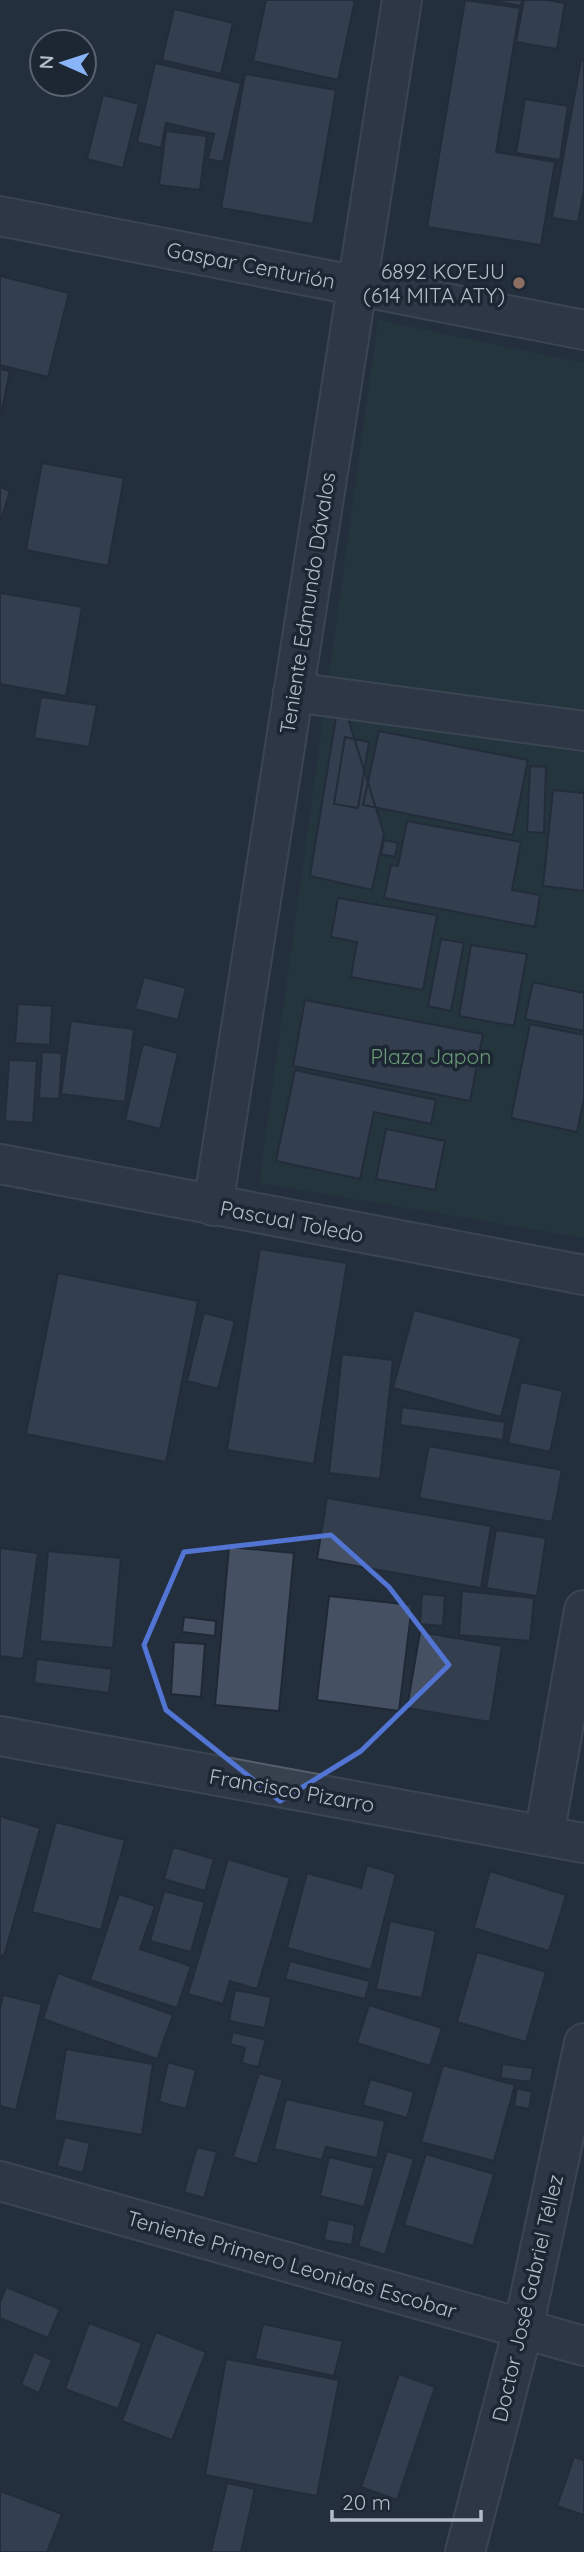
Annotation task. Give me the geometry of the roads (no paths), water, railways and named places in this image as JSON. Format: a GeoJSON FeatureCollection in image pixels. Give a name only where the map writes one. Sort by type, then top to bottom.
{"type":"FeatureCollection","features":[{"type":"Feature","properties":{"kind":"street","name":"Teniente Edmundo Dávalos"},"geometry":{"type":"LineString","coordinates":[[213,1206],[402,0]]}},
{"type":"Feature","properties":{"kind":"street","name":"Gaspar Centurión"},"geometry":{"type":"LineString","coordinates":[[0,216],[584,330]]}},
{"type":"Feature","properties":{"kind":"street"},"geometry":{"type":"LineString","coordinates":[[293,692],[584,731]]}},
{"type":"Feature","properties":{"kind":"street","name":"Pascual Toledo"},"geometry":{"type":"LineString","coordinates":[[0,1164],[584,1275]]}},
{"type":"Feature","properties":{"kind":"street"},"geometry":{"type":"LineString","coordinates":[[544,1836],[584,1610]]}},
{"type":"Feature","properties":{"kind":"street","name":"Francisco Pizarro"},"geometry":{"type":"LineString","coordinates":[[0,1736],[584,1843]]}},
{"type":"Feature","properties":{"kind":"street","name":"Doctor José Gabriel Téllez"},"geometry":{"type":"LineString","coordinates":[[465,2552],[523,2329],[584,2043]]}},
{"type":"Feature","properties":{"kind":"street","name":"Teniente Primero Leonidas Escobar"},"geometry":{"type":"LineString","coordinates":[[0,2182],[584,2346]]}},
{"type":"Feature","properties":{"kind":"place","name":"6892 KO'EJU (614 MITA ATY)"},"geometry":{"type":"Point","coordinates":[519,283]}},
{"type":"Feature","properties":{"kind":"park label","name":"Plaza Japon"},"geometry":{"type":"Point","coordinates":[431,1056]}}]}
